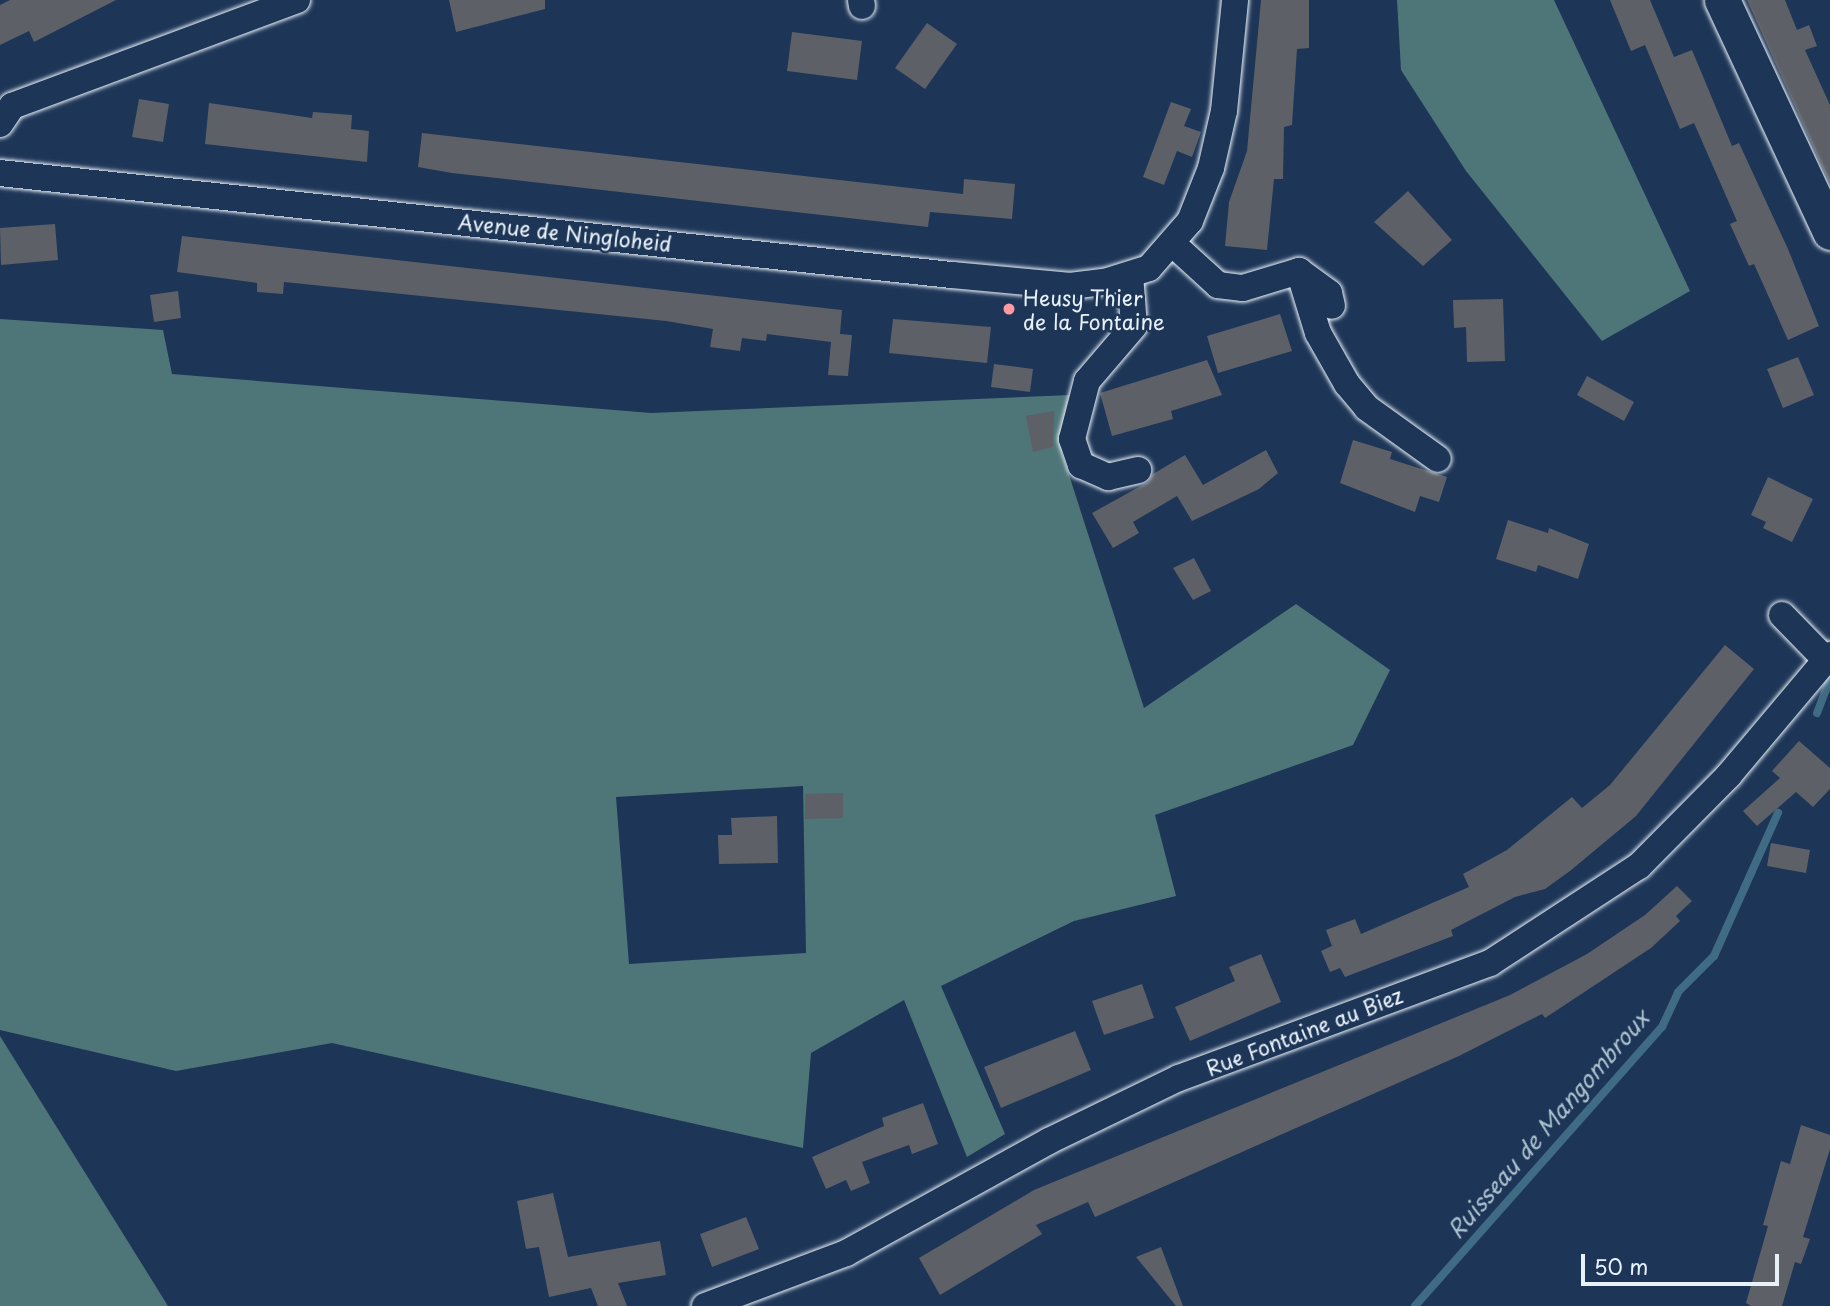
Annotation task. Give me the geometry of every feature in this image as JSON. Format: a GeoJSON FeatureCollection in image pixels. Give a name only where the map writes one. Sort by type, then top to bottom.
{"type":"FeatureCollection","features":[{"type":"Feature","properties":{"kind":"main road"},"geometry":{"type":"LineString","coordinates":[[1721,0],[1830,232]]}},
{"type":"Feature","properties":{"kind":"street"},"geometry":{"type":"LineString","coordinates":[[0,124],[12,106],[297,0]]}},
{"type":"Feature","properties":{"kind":"street"},"geometry":{"type":"LineString","coordinates":[[1138,470],[1108,477],[1081,465],[1072,439],[1087,381],[1134,326],[1130,275],[1149,268],[1173,244],[1190,221],[1211,169],[1224,111],[1235,0]]}},
{"type":"Feature","properties":{"kind":"street","name":"Avenue de Ningloheid"},"geometry":{"type":"LineString","coordinates":[[0,173],[1070,286],[1130,275]]}},
{"type":"Feature","properties":{"kind":"street"},"geometry":{"type":"LineString","coordinates":[[1173,244],[1217,285],[1243,288],[1299,271]]}},
{"type":"Feature","properties":{"kind":"street"},"geometry":{"type":"LineString","coordinates":[[1299,271],[1329,293],[1332,306]]}},
{"type":"Feature","properties":{"kind":"street"},"geometry":{"type":"LineString","coordinates":[[1299,271],[1318,333],[1347,384],[1367,408],[1438,459]]}},
{"type":"Feature","properties":{"kind":"street"},"geometry":{"type":"LineString","coordinates":[[1782,615],[1827,657]]}},
{"type":"Feature","properties":{"kind":"street","name":"Rue Fontaine au Biez"},"geometry":{"type":"LineString","coordinates":[[705,1306],[846,1254],[1049,1141],[1179,1078],[1490,963],[1639,866],[1729,775],[1827,657]]}},
{"type":"Feature","properties":{"kind":"green space"},"geometry":{"type":"Polygon","coordinates":[[[1397,0],[1554,0],[1690,291],[1602,341],[1466,171],[1401,70],[1397,0]]]}},
{"type":"Feature","properties":{"kind":"green space"},"geometry":{"type":"Polygon","coordinates":[[[0,319],[163,330],[172,374],[651,413],[1071,395],[1062,453],[1144,708],[1296,604],[1390,670],[1353,745],[1155,815],[1176,896],[1074,921],[941,986],[1005,1134],[967,1157],[904,1000],[811,1053],[803,1148],[332,1043],[176,1071],[0,1030],[0,319]],[[803,786],[616,797],[629,964],[806,953],[803,786]]]}},
{"type":"Feature","properties":{"kind":"green space"},"geometry":{"type":"Polygon","coordinates":[[[0,1036],[168,1306],[0,1306],[0,1036]]]}},
{"type":"Feature","properties":{"kind":"building"},"geometry":{"type":"Polygon","coordinates":[[[10,0],[116,0],[34,42],[29,31],[0,45],[0,5],[10,0]]]}},
{"type":"Feature","properties":{"kind":"building"},"geometry":{"type":"Polygon","coordinates":[[[449,0],[545,0],[545,9],[456,32],[449,0]]]}},
{"type":"Feature","properties":{"kind":"building"},"geometry":{"type":"Polygon","coordinates":[[[1261,0],[1309,0],[1309,48],[1297,49],[1292,125],[1284,127],[1283,179],[1274,179],[1267,250],[1225,246],[1229,202],[1247,151],[1261,0]]]}},
{"type":"Feature","properties":{"kind":"building"},"geometry":{"type":"Polygon","coordinates":[[[1610,0],[1650,0],[1674,57],[1692,50],[1732,146],[1739,143],[1788,249],[1819,326],[1788,340],[1754,264],[1749,266],[1730,224],[1737,221],[1694,123],[1680,129],[1645,45],[1631,51],[1610,0]]]}},
{"type":"Feature","properties":{"kind":"building"},"geometry":{"type":"Polygon","coordinates":[[[1747,0],[1785,0],[1797,30],[1809,25],[1817,46],[1805,50],[1830,105],[1830,184],[1747,0]]]}},
{"type":"Feature","properties":{"kind":"building"},"geometry":{"type":"Polygon","coordinates":[[[927,23],[957,44],[925,89],[895,68],[927,23]]]}},
{"type":"Feature","properties":{"kind":"building"},"geometry":{"type":"Polygon","coordinates":[[[792,32],[862,41],[857,80],[787,71],[792,32]]]}},
{"type":"Feature","properties":{"kind":"building"},"geometry":{"type":"Polygon","coordinates":[[[139,99],[169,104],[163,142],[132,137],[139,99]]]}},
{"type":"Feature","properties":{"kind":"building"},"geometry":{"type":"Polygon","coordinates":[[[1171,102],[1191,109],[1184,126],[1201,132],[1192,157],[1177,151],[1164,185],[1143,177],[1171,102]]]}},
{"type":"Feature","properties":{"kind":"building"},"geometry":{"type":"Polygon","coordinates":[[[209,103],[312,118],[313,112],[352,115],[351,129],[369,131],[367,162],[205,144],[209,103]]]}},
{"type":"Feature","properties":{"kind":"building"},"geometry":{"type":"Polygon","coordinates":[[[422,133],[963,194],[964,179],[1015,184],[1012,219],[930,212],[928,227],[452,173],[418,167],[422,133]]]}},
{"type":"Feature","properties":{"kind":"building"},"geometry":{"type":"Polygon","coordinates":[[[1408,191],[1452,240],[1423,266],[1374,222],[1408,191]]]}},
{"type":"Feature","properties":{"kind":"building"},"geometry":{"type":"Polygon","coordinates":[[[55,224],[58,260],[1,265],[0,228],[55,224]]]}},
{"type":"Feature","properties":{"kind":"building"},"geometry":{"type":"Polygon","coordinates":[[[182,236],[842,310],[840,334],[852,335],[848,376],[828,375],[831,342],[767,334],[766,341],[742,338],[740,351],[710,347],[713,329],[666,321],[284,282],[283,294],[257,292],[257,283],[177,272],[182,236]]]}},
{"type":"Feature","properties":{"kind":"building"},"geometry":{"type":"Polygon","coordinates":[[[178,291],[181,318],[154,322],[150,295],[178,291]]]}},
{"type":"Feature","properties":{"kind":"building"},"geometry":{"type":"Polygon","coordinates":[[[1503,299],[1505,361],[1467,362],[1466,327],[1454,328],[1453,300],[1503,299]]]}},
{"type":"Feature","properties":{"kind":"building"},"geometry":{"type":"Polygon","coordinates":[[[1280,314],[1292,351],[1218,373],[1207,336],[1280,314]]]}},
{"type":"Feature","properties":{"kind":"building"},"geometry":{"type":"Polygon","coordinates":[[[893,319],[991,327],[987,363],[889,353],[893,319]]]}},
{"type":"Feature","properties":{"kind":"building"},"geometry":{"type":"Polygon","coordinates":[[[1798,357],[1814,395],[1783,408],[1767,369],[1798,357]]]}},
{"type":"Feature","properties":{"kind":"building"},"geometry":{"type":"Polygon","coordinates":[[[1207,360],[1222,395],[1171,411],[1173,419],[1112,436],[1100,393],[1207,360]]]}},
{"type":"Feature","properties":{"kind":"building"},"geometry":{"type":"Polygon","coordinates":[[[994,364],[1033,369],[1030,392],[991,387],[994,364]]]}},
{"type":"Feature","properties":{"kind":"building"},"geometry":{"type":"Polygon","coordinates":[[[1587,376],[1634,402],[1624,421],[1577,395],[1587,376]]]}},
{"type":"Feature","properties":{"kind":"building"},"geometry":{"type":"Polygon","coordinates":[[[1054,411],[1053,447],[1033,452],[1026,416],[1054,411]]]}},
{"type":"Feature","properties":{"kind":"building"},"geometry":{"type":"Polygon","coordinates":[[[1353,440],[1392,452],[1390,459],[1447,477],[1439,502],[1420,496],[1415,512],[1340,483],[1353,440]]]}},
{"type":"Feature","properties":{"kind":"building"},"geometry":{"type":"Polygon","coordinates":[[[1266,450],[1278,473],[1259,489],[1192,521],[1177,496],[1133,522],[1139,533],[1113,548],[1092,513],[1148,482],[1153,474],[1185,455],[1203,485],[1266,450]]]}},
{"type":"Feature","properties":{"kind":"building"},"geometry":{"type":"Polygon","coordinates":[[[1768,477],[1813,499],[1792,542],[1763,528],[1766,522],[1751,515],[1768,477]]]}},
{"type":"Feature","properties":{"kind":"building"},"geometry":{"type":"Polygon","coordinates":[[[1508,520],[1548,533],[1549,528],[1589,544],[1578,579],[1538,565],[1536,572],[1496,559],[1508,520]]]}},
{"type":"Feature","properties":{"kind":"building"},"geometry":{"type":"Polygon","coordinates":[[[1194,558],[1211,591],[1193,600],[1173,568],[1194,558]]]}},
{"type":"Feature","properties":{"kind":"building"},"geometry":{"type":"Polygon","coordinates":[[[1725,645],[1754,669],[1636,816],[1570,871],[1545,889],[1515,897],[1451,930],[1453,936],[1345,977],[1340,968],[1330,972],[1321,951],[1332,946],[1326,930],[1355,919],[1361,934],[1469,887],[1463,874],[1507,850],[1572,797],[1582,808],[1610,785],[1725,645]]]}},
{"type":"Feature","properties":{"kind":"building"},"geometry":{"type":"Polygon","coordinates":[[[1799,741],[1830,768],[1830,789],[1813,807],[1796,792],[1757,826],[1743,811],[1780,778],[1772,771],[1799,741]]]}},
{"type":"Feature","properties":{"kind":"building"},"geometry":{"type":"Polygon","coordinates":[[[843,793],[843,818],[805,819],[805,794],[843,793]]]}},
{"type":"Feature","properties":{"kind":"building"},"geometry":{"type":"Polygon","coordinates":[[[777,816],[778,863],[719,864],[718,835],[732,835],[731,818],[777,816]]]}},
{"type":"Feature","properties":{"kind":"building"},"geometry":{"type":"Polygon","coordinates":[[[1771,843],[1810,850],[1806,873],[1767,866],[1771,843]]]}},
{"type":"Feature","properties":{"kind":"building"},"geometry":{"type":"Polygon","coordinates":[[[1677,886],[1692,901],[1676,916],[1680,921],[1651,948],[1545,1018],[1542,1014],[1459,1056],[1095,1217],[1088,1202],[1036,1225],[1042,1234],[940,1295],[919,1258],[1034,1190],[1510,995],[1587,954],[1645,915],[1677,886]]]}},
{"type":"Feature","properties":{"kind":"building"},"geometry":{"type":"Polygon","coordinates":[[[1261,954],[1281,1002],[1190,1041],[1175,1007],[1235,981],[1229,967],[1261,954]]]}},
{"type":"Feature","properties":{"kind":"building"},"geometry":{"type":"Polygon","coordinates":[[[1142,984],[1154,1018],[1104,1035],[1092,1001],[1142,984]]]}},
{"type":"Feature","properties":{"kind":"building"},"geometry":{"type":"Polygon","coordinates":[[[1075,1031],[1091,1070],[1001,1108],[984,1067],[1075,1031]]]}},
{"type":"Feature","properties":{"kind":"building"},"geometry":{"type":"Polygon","coordinates":[[[923,1103],[938,1144],[912,1154],[909,1145],[862,1162],[870,1183],[851,1191],[846,1180],[826,1189],[812,1157],[884,1126],[882,1118],[923,1103]]]}},
{"type":"Feature","properties":{"kind":"building"},"geometry":{"type":"Polygon","coordinates":[[[1801,1125],[1830,1135],[1830,1149],[1803,1237],[1810,1239],[1801,1264],[1795,1262],[1782,1306],[1751,1306],[1746,1303],[1768,1226],[1763,1225],[1781,1161],[1790,1164],[1801,1125]]]}},
{"type":"Feature","properties":{"kind":"building"},"geometry":{"type":"Polygon","coordinates":[[[553,1193],[568,1257],[660,1241],[666,1275],[618,1283],[627,1306],[598,1306],[591,1288],[549,1297],[539,1247],[526,1249],[517,1201],[553,1193]]]}},
{"type":"Feature","properties":{"kind":"building"},"geometry":{"type":"Polygon","coordinates":[[[746,1217],[759,1249],[712,1267],[700,1234],[746,1217]]]}},
{"type":"Feature","properties":{"kind":"building"},"geometry":{"type":"Polygon","coordinates":[[[1161,1247],[1183,1306],[1176,1306],[1136,1257],[1161,1247]]]}},
{"type":"Feature","properties":{"kind":"waterway","name":"Ruisseau de Mangombroux"},"geometry":{"type":"LineString","coordinates":[[1817,713],[1830,679]]}},
{"type":"Feature","properties":{"kind":"waterway","name":"Ruisseau de Mangombroux"},"geometry":{"type":"LineString","coordinates":[[1415,1306],[1662,1027],[1678,992],[1714,956],[1778,813]]}},
{"type":"Feature","properties":{"kind":"place","name":"Heusy Thier de la Fontaine"},"geometry":{"type":"Point","coordinates":[1009,309]}}]}
